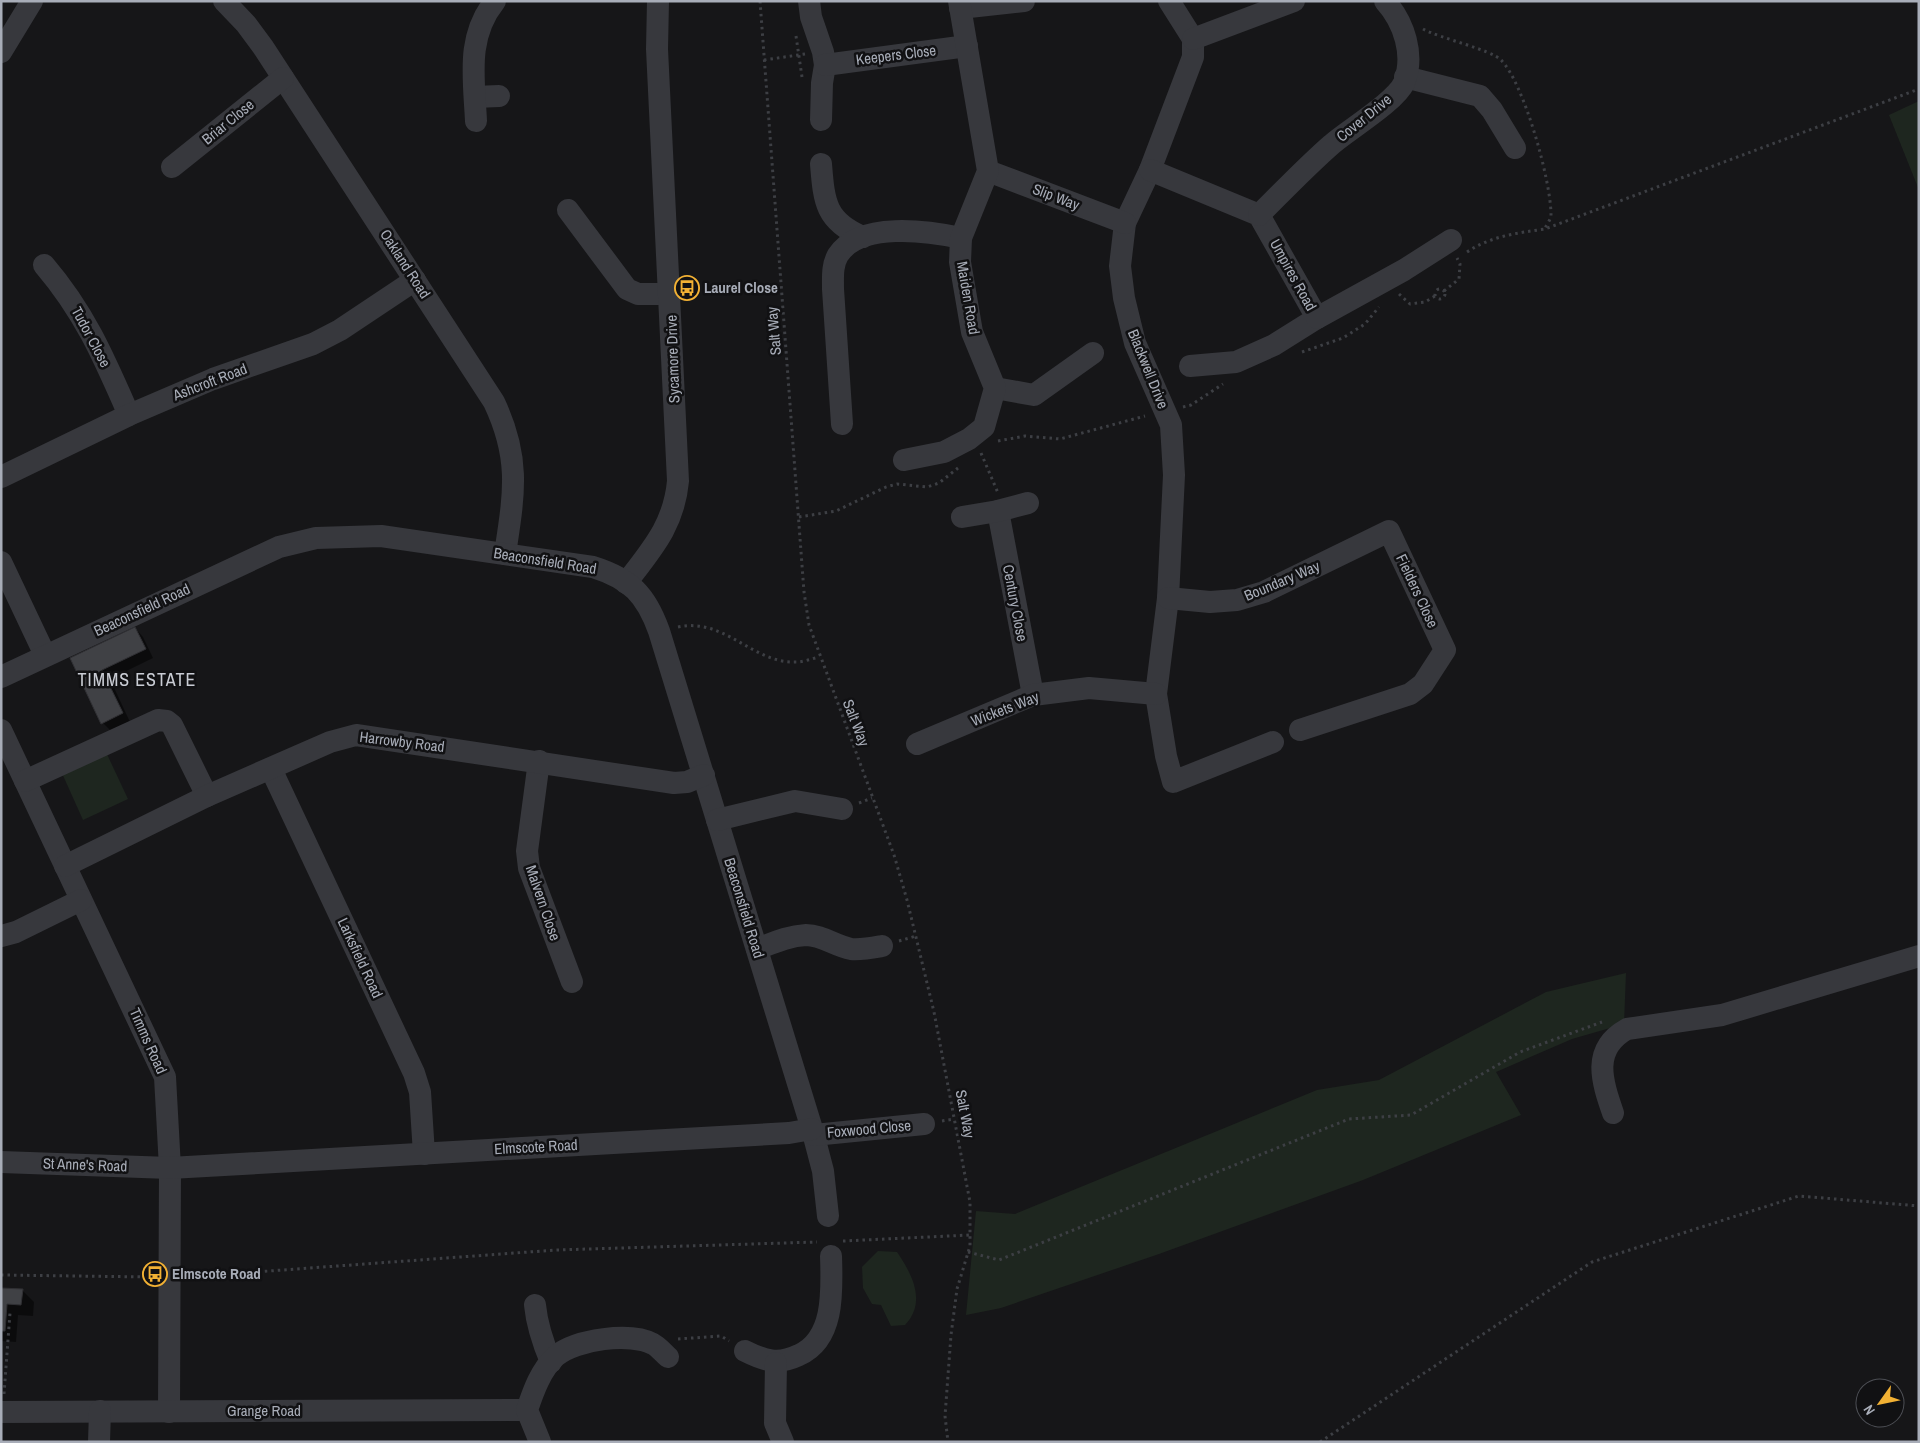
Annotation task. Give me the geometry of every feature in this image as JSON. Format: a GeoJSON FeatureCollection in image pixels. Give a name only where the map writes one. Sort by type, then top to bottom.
{"type":"FeatureCollection","features":[{"type":"Feature","properties":{"kind":"street"},"geometry":{"type":"LineString","coordinates":[[1,52],[32,1]]}},
{"type":"Feature","properties":{"kind":"street","name":"Oakland Road"},"geometry":{"type":"LineString","coordinates":[[224,1],[246,24],[283,78],[494,402],[503,421],[514,467],[515,491],[505,554]]}},
{"type":"Feature","properties":{"kind":"street"},"geometry":{"type":"LineString","coordinates":[[476,121],[474,49],[484,15],[495,1]]}},
{"type":"Feature","properties":{"kind":"street","name":"Sycamore Drive"},"geometry":{"type":"LineString","coordinates":[[626,583],[671,518],[678,481],[670,294],[656,49],[658,1]]}},
{"type":"Feature","properties":{"kind":"street"},"geometry":{"type":"LineString","coordinates":[[809,1],[811,17],[824,58],[821,120]]}},
{"type":"Feature","properties":{"kind":"street"},"geometry":{"type":"LineString","coordinates":[[988,171],[960,5],[1024,1]]}},
{"type":"Feature","properties":{"kind":"street"},"geometry":{"type":"LineString","coordinates":[[1169,1],[1193,39],[1294,1]]}},
{"type":"Feature","properties":{"kind":"street"},"geometry":{"type":"LineString","coordinates":[[1385,1],[1401,22],[1408,67],[1405,77],[1480,96],[1492,110],[1515,148]]}},
{"type":"Feature","properties":{"kind":"street","name":"Blackwell Drive"},"geometry":{"type":"LineString","coordinates":[[1193,39],[1193,57],[1186,79],[1150,170],[1125,223],[1120,266],[1124,298],[1135,343],[1171,425],[1174,475],[1168,598],[1156,694],[1166,756],[1173,782],[1273,742]]}},
{"type":"Feature","properties":{"kind":"street","name":"Keepers Close"},"geometry":{"type":"LineString","coordinates":[[824,58],[967,46]]}},
{"type":"Feature","properties":{"kind":"street","name":"Cover Drive"},"geometry":{"type":"LineString","coordinates":[[1260,215],[1332,144],[1384,104],[1403,85],[1405,77]]}},
{"type":"Feature","properties":{"kind":"street","name":"Briar Close"},"geometry":{"type":"LineString","coordinates":[[172,167],[283,78]]}},
{"type":"Feature","properties":{"kind":"street"},"geometry":{"type":"LineString","coordinates":[[475,97],[499,96]]}},
{"type":"Feature","properties":{"kind":"street"},"geometry":{"type":"LineString","coordinates":[[821,164],[824,197],[828,211],[847,230],[863,237]]}},
{"type":"Feature","properties":{"kind":"street"},"geometry":{"type":"LineString","coordinates":[[1150,170],[1260,215]]}},
{"type":"Feature","properties":{"kind":"street","name":"Slip Way"},"geometry":{"type":"LineString","coordinates":[[988,171],[1125,223]]}},
{"type":"Feature","properties":{"kind":"street","name":"Maiden Road"},"geometry":{"type":"LineString","coordinates":[[988,171],[961,238],[960,262],[972,332],[995,388]]}},
{"type":"Feature","properties":{"kind":"street"},"geometry":{"type":"LineString","coordinates":[[568,210],[627,289],[638,294],[670,294]]}},
{"type":"Feature","properties":{"kind":"street","name":"Umpires Road"},"geometry":{"type":"LineString","coordinates":[[1190,366],[1236,362],[1274,344],[1317,318],[1260,215]]}},
{"type":"Feature","properties":{"kind":"street"},"geometry":{"type":"LineString","coordinates":[[842,424],[833,269],[839,254],[853,241],[863,237],[899,231],[929,232],[961,238]]}},
{"type":"Feature","properties":{"kind":"street"},"geometry":{"type":"LineString","coordinates":[[1317,318],[1404,270],[1454,249]]}},
{"type":"Feature","properties":{"kind":"street","name":"Tudor Close"},"geometry":{"type":"LineString","coordinates":[[44,266],[65,290],[92,332],[129,415]]}},
{"type":"Feature","properties":{"kind":"street","name":"Ashcroft Road"},"geometry":{"type":"LineString","coordinates":[[1,477],[129,415],[214,379],[313,344],[340,330],[415,280]]}},
{"type":"Feature","properties":{"kind":"street"},"geometry":{"type":"LineString","coordinates":[[904,460],[944,452],[969,439],[984,427],[995,388],[1034,394],[1093,352]]}},
{"type":"Feature","properties":{"kind":"street"},"geometry":{"type":"LineString","coordinates":[[962,517],[1028,503]]}},
{"type":"Feature","properties":{"kind":"street","name":"Century Close"},"geometry":{"type":"LineString","coordinates":[[1002,510],[1033,695]]}},
{"type":"Feature","properties":{"kind":"street","name":"Boundary Way"},"geometry":{"type":"LineString","coordinates":[[1168,598],[1210,602],[1237,600],[1264,592],[1389,531]]}},
{"type":"Feature","properties":{"kind":"street","name":"Fielders Close"},"geometry":{"type":"LineString","coordinates":[[1300,730],[1410,694],[1423,684],[1445,650],[1389,531]]}},
{"type":"Feature","properties":{"kind":"street","name":"Beaconsfield Road"},"geometry":{"type":"LineString","coordinates":[[1,677],[279,547],[316,538],[381,536],[594,567],[613,573],[635,588],[646,600],[659,631],[813,1132],[823,1171],[828,1216]]}},
{"type":"Feature","properties":{"kind":"street"},"geometry":{"type":"LineString","coordinates":[[1,562],[45,655]]}},
{"type":"Feature","properties":{"kind":"street","name":"Wickets Way"},"geometry":{"type":"LineString","coordinates":[[917,744],[1033,695],[1088,688],[1156,694]]}},
{"type":"Feature","properties":{"kind":"street"},"geometry":{"type":"LineString","coordinates":[[25,781],[158,720],[167,721],[172,725],[207,796]]}},
{"type":"Feature","properties":{"kind":"street","name":"Timms Road"},"geometry":{"type":"LineString","coordinates":[[1,730],[165,1076],[170,1168],[169,1412]]}},
{"type":"Feature","properties":{"kind":"street","name":"Harrowby Road"},"geometry":{"type":"LineString","coordinates":[[65,866],[207,796],[330,742],[356,735],[539,761],[674,783],[687,782],[704,775]]}},
{"type":"Feature","properties":{"kind":"street","name":"Malvern Close"},"geometry":{"type":"LineString","coordinates":[[539,761],[528,851],[529,868],[572,982]]}},
{"type":"Feature","properties":{"kind":"street","name":"Larksfield Road"},"geometry":{"type":"LineString","coordinates":[[271,769],[414,1073],[420,1092],[424,1154]]}},
{"type":"Feature","properties":{"kind":"street"},"geometry":{"type":"LineString","coordinates":[[717,820],[795,801],[842,809]]}},
{"type":"Feature","properties":{"kind":"street"},"geometry":{"type":"LineString","coordinates":[[1,936],[16,932],[81,900]]}},
{"type":"Feature","properties":{"kind":"street"},"geometry":{"type":"LineString","coordinates":[[757,949],[789,937],[807,935],[824,938],[850,948],[863,949],[882,946]]}},
{"type":"Feature","properties":{"kind":"street"},"geometry":{"type":"LineString","coordinates":[[1613,1113],[1601,1080],[1604,1056],[1617,1035],[1627,1029],[1722,1015],[1919,956]]}},
{"type":"Feature","properties":{"kind":"street","name":"Foxwood Close"},"geometry":{"type":"LineString","coordinates":[[813,1132],[924,1124]]}},
{"type":"Feature","properties":{"kind":"street","name":"Elmscote Road"},"geometry":{"type":"LineString","coordinates":[[170,1168],[813,1132]]}},
{"type":"Feature","properties":{"kind":"street","name":"St Anne's Road"},"geometry":{"type":"LineString","coordinates":[[1,1162],[170,1168]]}},
{"type":"Feature","properties":{"kind":"street"},"geometry":{"type":"LineString","coordinates":[[745,1351],[761,1359],[776,1363],[803,1353],[822,1337],[832,1288],[830,1246]]}},
{"type":"Feature","properties":{"kind":"street"},"geometry":{"type":"LineString","coordinates":[[535,1305],[536,1320],[543,1345],[551,1362]]}},
{"type":"Feature","properties":{"kind":"street"},"geometry":{"type":"LineString","coordinates":[[540,1442],[527,1410],[534,1389],[556,1356],[572,1347],[597,1339],[620,1337],[652,1344],[668,1357]]}},
{"type":"Feature","properties":{"kind":"street"},"geometry":{"type":"LineString","coordinates":[[776,1363],[775,1423],[783,1442]]}},
{"type":"Feature","properties":{"kind":"street","name":"Grange Road"},"geometry":{"type":"LineString","coordinates":[[2,1412],[527,1410]]}},
{"type":"Feature","properties":{"kind":"street"},"geometry":{"type":"LineString","coordinates":[[99,1442],[100,1411]]}},
{"type":"Feature","properties":{"kind":"path","name":"Salt Way"},"geometry":{"type":"LineString","coordinates":[[760,1],[804,592],[809,625],[819,657],[894,855],[907,900],[934,1012],[970,1202],[968,1252],[958,1289],[951,1335],[945,1416],[948,1442]]}},
{"type":"Feature","properties":{"kind":"path"},"geometry":{"type":"LineString","coordinates":[[795,28],[803,83]]}},
{"type":"Feature","properties":{"kind":"path"},"geometry":{"type":"LineString","coordinates":[[764,60],[798,56],[824,58]]}},
{"type":"Feature","properties":{"kind":"path"},"geometry":{"type":"LineString","coordinates":[[1435,296],[1442,298],[1444,291],[1459,279],[1460,264],[1454,249]]}},
{"type":"Feature","properties":{"kind":"path"},"geometry":{"type":"LineString","coordinates":[[1398,294],[1410,304],[1425,302],[1435,296],[1437,289],[1444,291]]}},
{"type":"Feature","properties":{"kind":"path"},"geometry":{"type":"LineString","coordinates":[[969,439],[981,453],[1002,510]]}},
{"type":"Feature","properties":{"kind":"path"},"geometry":{"type":"LineString","coordinates":[[659,631],[686,625],[714,628],[746,646],[773,657],[795,662],[819,657]]}},
{"type":"Feature","properties":{"kind":"path"},"geometry":{"type":"LineString","coordinates":[[968,1252],[999,1260],[1349,1119],[1411,1115],[1520,1052],[1606,1020]]}},
{"type":"Feature","properties":{"kind":"path"},"geometry":{"type":"LineString","coordinates":[[1320,1442],[1592,1262],[1799,1196],[1919,1206]]}},
{"type":"Feature","properties":{"kind":"path"},"geometry":{"type":"LineString","coordinates":[[1,1275],[169,1277],[556,1250],[830,1246],[970,1235]]}},
{"type":"Feature","properties":{"kind":"path"},"geometry":{"type":"LineString","coordinates":[[2,1412],[10,1313]]}},
{"type":"Feature","properties":{"kind":"path"},"geometry":{"type":"LineString","coordinates":[[668,1357],[673,1345],[679,1338],[721,1336],[745,1351]]}},
{"type":"Feature","properties":{"kind":"shaded area"},"geometry":{"type":"Polygon","coordinates":[[[1919,101],[1919,190],[1889,115],[1919,101]]]}},
{"type":"Feature","properties":{"kind":"shaded area"},"geometry":{"type":"Polygon","coordinates":[[[105,750],[128,799],[83,820],[61,771],[105,750]]]}},
{"type":"Feature","properties":{"kind":"shaded area"},"geometry":{"type":"Polygon","coordinates":[[[1626,973],[1624,1024],[1572,1039],[1496,1072],[1521,1115],[1363,1180],[1159,1254],[1001,1308],[966,1315],[976,1211],[1015,1214],[1317,1090],[1379,1080],[1546,992],[1626,973]]]}},
{"type":"Feature","properties":{"kind":"shaded area"},"geometry":{"type":"Polygon","coordinates":[[[878,1251],[897,1252],[912,1279],[915,1288],[915,1307],[912,1316],[905,1325],[891,1326],[881,1305],[872,1304],[863,1288],[862,1267],[878,1251]]]}},
{"type":"Feature","properties":{"kind":"building"},"geometry":{"type":"Polygon","coordinates":[[[135,627],[146,649],[102,670],[123,713],[101,724],[70,658],[135,627]]]}},
{"type":"Feature","properties":{"kind":"building"},"geometry":{"type":"Polygon","coordinates":[[[1,1288],[23,1289],[21,1305],[7,1304],[5,1331],[1,1331],[1,1288]]]}},
{"type":"Feature","properties":{"kind":"place","name":"Laurel Close"},"geometry":{"type":"Point","coordinates":[687,288]}},
{"type":"Feature","properties":{"kind":"place","name":"Elmscote Road"},"geometry":{"type":"Point","coordinates":[155,1274]}},
{"type":"Feature","properties":{"kind":"district","name":"TIMMS ESTATE"},"geometry":{"type":"Point","coordinates":[137,680]}}]}
